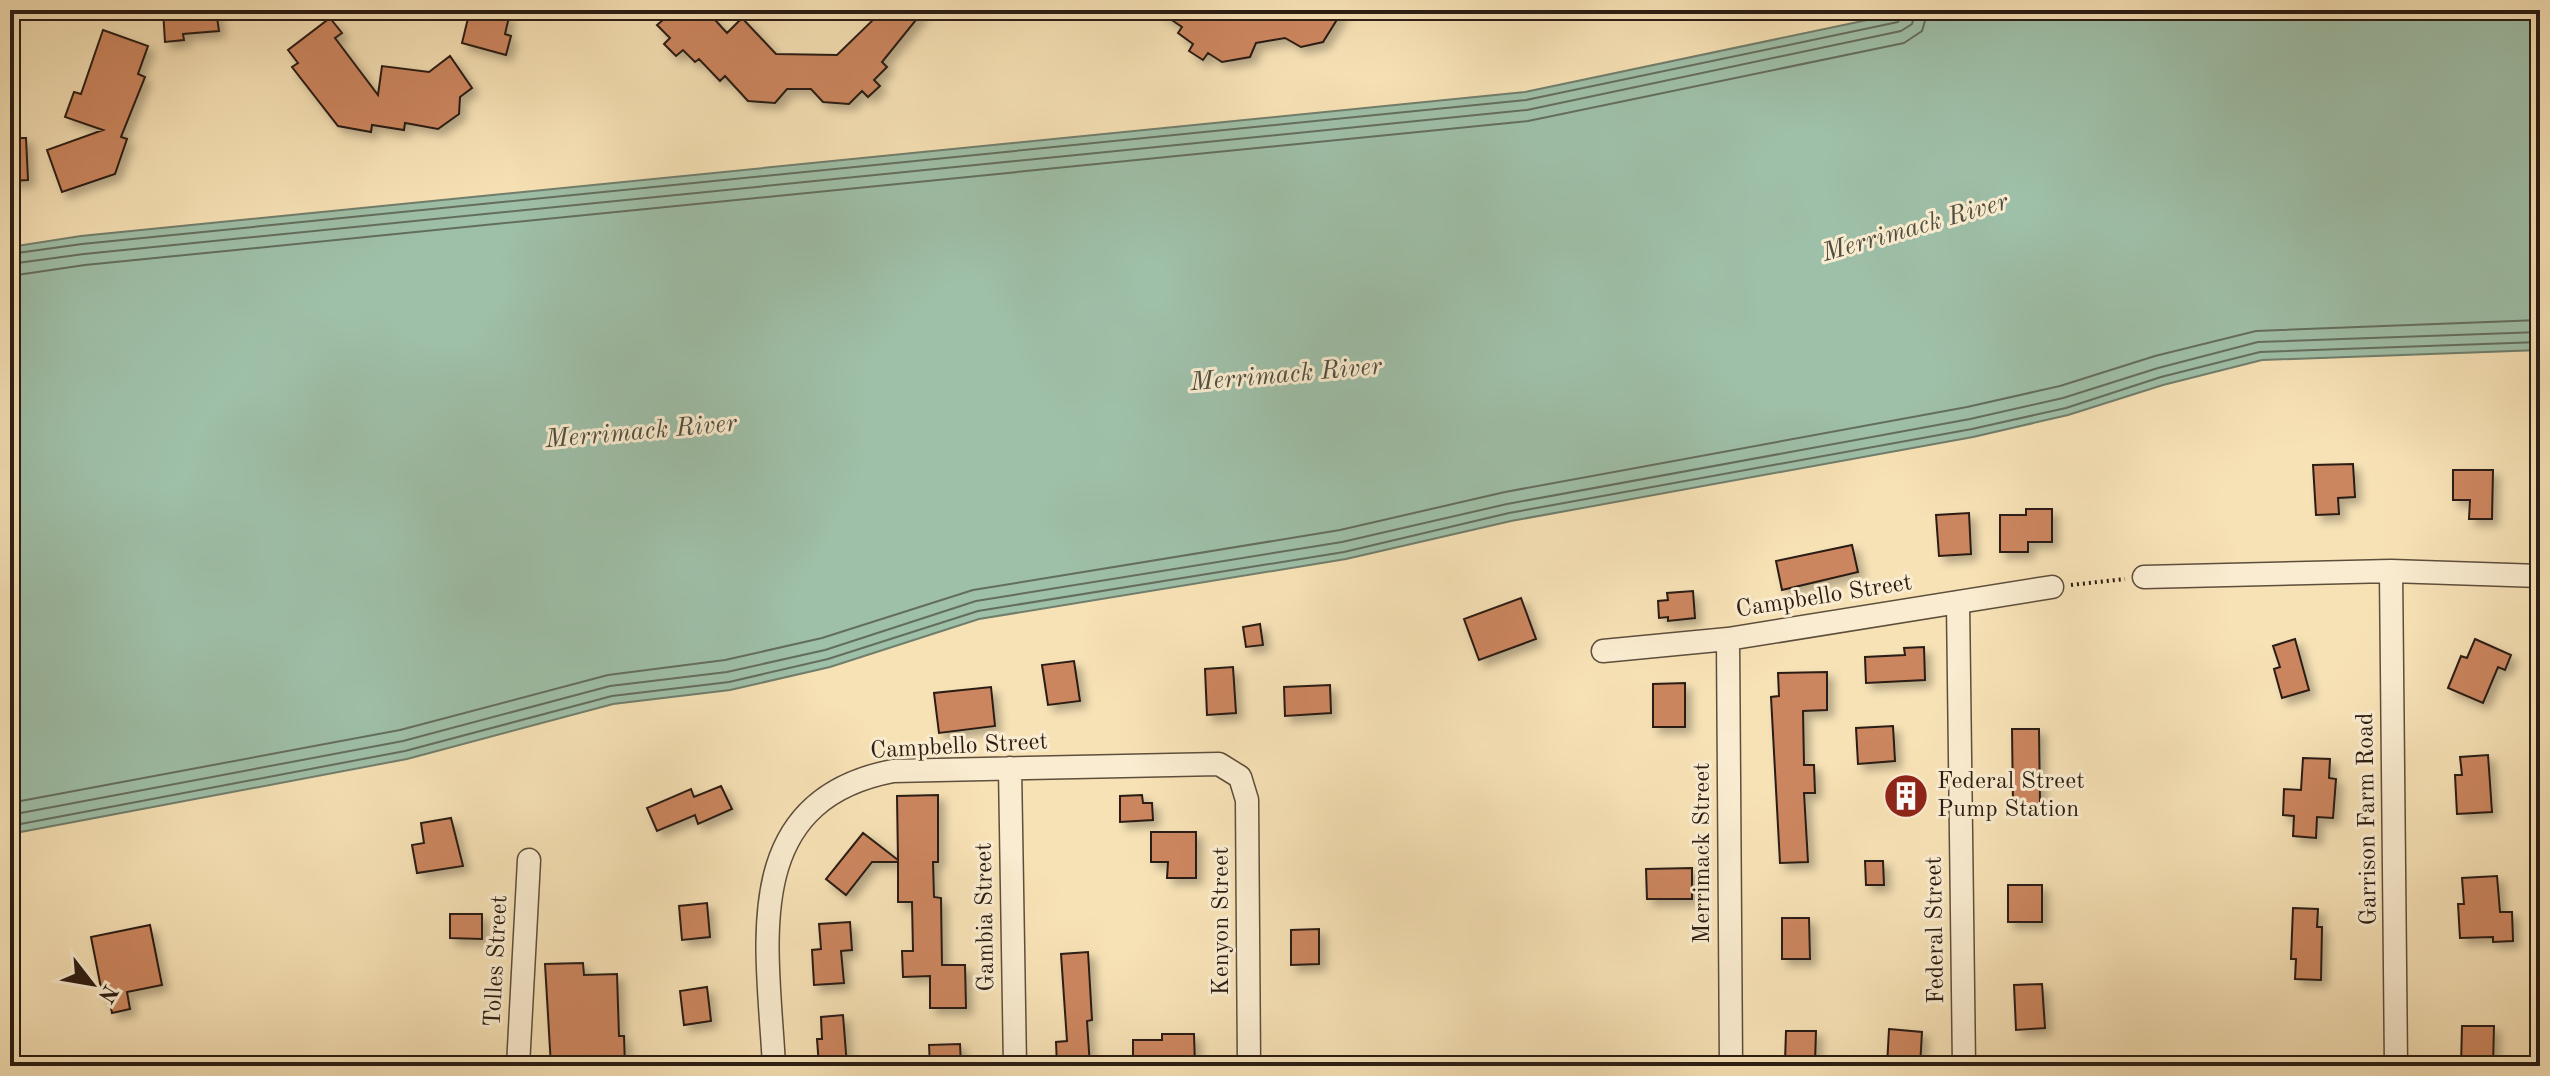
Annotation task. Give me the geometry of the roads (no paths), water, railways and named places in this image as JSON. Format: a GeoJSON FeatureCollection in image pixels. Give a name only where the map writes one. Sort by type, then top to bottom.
{"type":"FeatureCollection","features":[{"type":"Feature","properties":{"kind":"street"},"geometry":{"type":"LineString","coordinates":[[2144,577],[2391,571],[2540,576]]}},
{"type":"Feature","properties":{"kind":"street","name":"Garrison Farm Road"},"geometry":{"type":"LineString","coordinates":[[2391,571],[2396,1066]]}},
{"type":"Feature","properties":{"kind":"street","name":"Campbello Street"},"geometry":{"type":"LineString","coordinates":[[1603,651],[1728,639],[2052,587]]}},
{"type":"Feature","properties":{"kind":"street","name":"Federal Street"},"geometry":{"type":"LineString","coordinates":[[1958,602],[1964,1066]]}},
{"type":"Feature","properties":{"kind":"street","name":"Merrimack Street"},"geometry":{"type":"LineString","coordinates":[[1728,639],[1731,1066]]}},
{"type":"Feature","properties":{"kind":"street","name":"Campbello Street"},"geometry":{"type":"LineString","coordinates":[[774,1066],[767,928],[770,887],[792,832],[810,810],[832,792],[863,777],[893,771],[1219,764],[1240,777]]}},
{"type":"Feature","properties":{"kind":"street","name":"Gambia Street"},"geometry":{"type":"LineString","coordinates":[[1010,768],[1015,1066]]}},
{"type":"Feature","properties":{"kind":"street","name":"Kenyon Street"},"geometry":{"type":"LineString","coordinates":[[1240,777],[1247,800],[1249,1066]]}},
{"type":"Feature","properties":{"kind":"street","name":"Tolles Street"},"geometry":{"type":"LineString","coordinates":[[518,1066],[529,860]]}},
{"type":"Feature","properties":{"kind":"water","name":"Merrimack River"},"geometry":{"type":"Polygon","coordinates":[[[1915,10],[2540,10],[2540,350],[2262,360],[2163,385],[2068,415],[1973,437],[1511,521],[1346,559],[979,619],[830,667],[730,690],[613,704],[407,759],[10,834],[10,247],[81,236],[1525,92],[1915,10]]]}},
{"type":"Feature","properties":{"kind":"place","name":"Federal Street Pump Station"},"geometry":{"type":"Point","coordinates":[1906,796]}}]}
